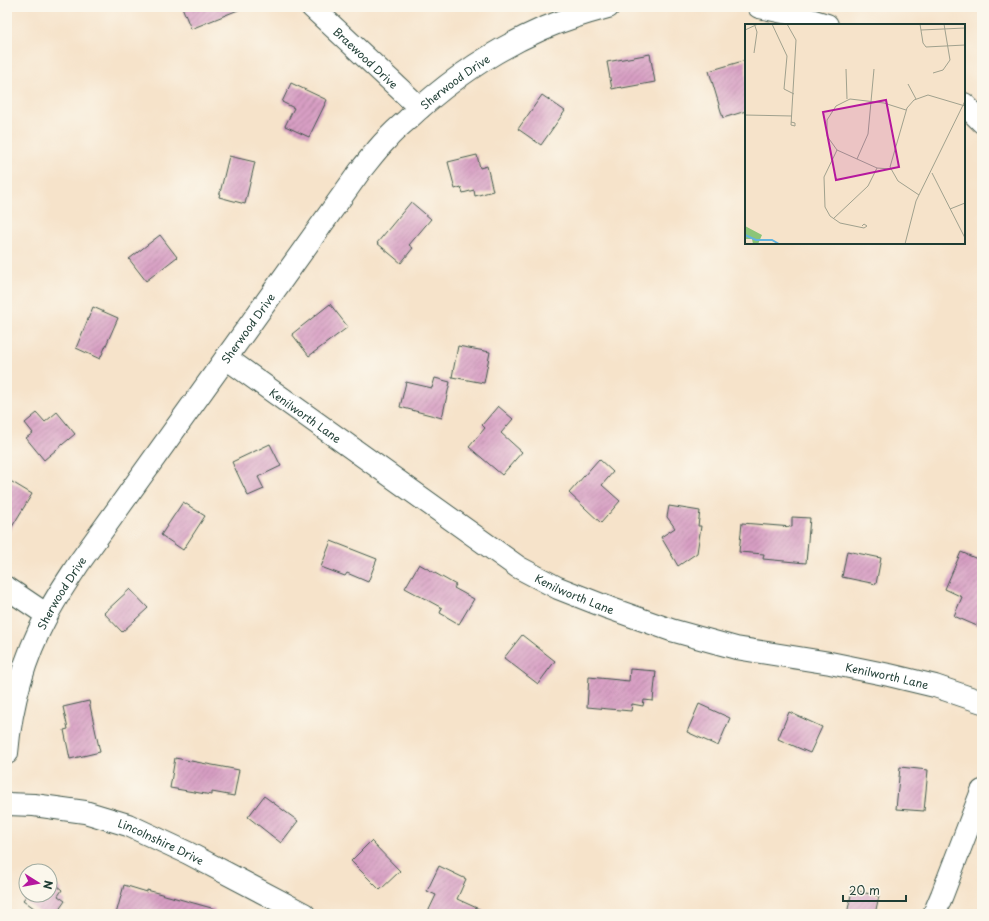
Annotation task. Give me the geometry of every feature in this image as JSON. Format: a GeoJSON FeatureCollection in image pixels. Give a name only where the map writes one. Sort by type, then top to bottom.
{"type":"FeatureCollection","features":[{"type":"Feature","properties":{"kind":"street","name":"Braewood Drive"},"geometry":{"type":"LineString","coordinates":[[312,7],[420,108]]}},
{"type":"Feature","properties":{"kind":"street","name":"Sherwood Drive"},"geometry":{"type":"LineString","coordinates":[[7,753],[14,705],[23,669],[34,641],[47,615],[79,563],[360,171],[387,138],[445,87],[480,61],[543,28],[608,7]]}},
{"type":"Feature","properties":{"kind":"street"},"geometry":{"type":"LineString","coordinates":[[759,7],[788,13],[824,24]]}},
{"type":"Feature","properties":{"kind":"street"},"geometry":{"type":"LineString","coordinates":[[965,105],[982,122]]}},
{"type":"Feature","properties":{"kind":"street","name":"Kenilworth Lane"},"geometry":{"type":"LineString","coordinates":[[226,358],[518,567],[558,588],[671,630],[736,648],[889,674],[935,686],[982,702]]}},
{"type":"Feature","properties":{"kind":"street"},"geometry":{"type":"LineString","coordinates":[[7,588],[47,615]]}},
{"type":"Feature","properties":{"kind":"street"},"geometry":{"type":"LineString","coordinates":[[934,914],[982,791]]}},
{"type":"Feature","properties":{"kind":"street","name":"Lincolnshire Drive"},"geometry":{"type":"LineString","coordinates":[[7,804],[34,805],[85,812],[128,825],[188,853],[304,914]]}},
{"type":"Feature","properties":{"kind":"building"},"geometry":{"type":"Polygon","coordinates":[[[182,7],[243,7],[243,8],[191,29],[182,7]]]}},
{"type":"Feature","properties":{"kind":"building"},"geometry":{"type":"Polygon","coordinates":[[[650,54],[655,82],[612,89],[607,62],[650,54]]]}},
{"type":"Feature","properties":{"kind":"building"},"geometry":{"type":"Polygon","coordinates":[[[745,60],[745,111],[723,118],[709,71],[745,60]]]}},
{"type":"Feature","properties":{"kind":"building"},"geometry":{"type":"Polygon","coordinates":[[[291,83],[327,100],[309,137],[285,126],[294,108],[282,102],[291,83]]]}},
{"type":"Feature","properties":{"kind":"building"},"geometry":{"type":"Polygon","coordinates":[[[542,95],[565,111],[541,145],[518,129],[542,95]]]}},
{"type":"Feature","properties":{"kind":"building"},"geometry":{"type":"Polygon","coordinates":[[[477,155],[480,168],[487,166],[493,191],[475,196],[474,190],[463,193],[461,187],[455,189],[448,162],[477,155]]]}},
{"type":"Feature","properties":{"kind":"building"},"geometry":{"type":"Polygon","coordinates":[[[229,156],[255,162],[245,204],[219,197],[229,156]]]}},
{"type":"Feature","properties":{"kind":"building"},"geometry":{"type":"Polygon","coordinates":[[[411,202],[431,219],[409,245],[413,248],[401,263],[377,243],[411,202]]]}},
{"type":"Feature","properties":{"kind":"building"},"geometry":{"type":"Polygon","coordinates":[[[160,235],[177,257],[146,281],[129,259],[160,235]]]}},
{"type":"Feature","properties":{"kind":"building"},"geometry":{"type":"Polygon","coordinates":[[[330,304],[348,327],[309,356],[292,334],[330,304]]]}},
{"type":"Feature","properties":{"kind":"building"},"geometry":{"type":"Polygon","coordinates":[[[93,307],[118,318],[100,359],[76,348],[93,307]]]}},
{"type":"Feature","properties":{"kind":"building"},"geometry":{"type":"Polygon","coordinates":[[[458,346],[490,352],[484,383],[452,377],[458,346]]]}},
{"type":"Feature","properties":{"kind":"building"},"geometry":{"type":"Polygon","coordinates":[[[435,378],[450,382],[442,418],[400,407],[406,382],[432,388],[435,378]]]}},
{"type":"Feature","properties":{"kind":"building"},"geometry":{"type":"Polygon","coordinates":[[[498,406],[513,419],[501,433],[522,452],[502,475],[469,447],[485,428],[482,425],[498,406]]]}},
{"type":"Feature","properties":{"kind":"building"},"geometry":{"type":"Polygon","coordinates":[[[57,412],[75,434],[44,460],[26,438],[33,433],[25,423],[37,413],[45,422],[57,412]]]}},
{"type":"Feature","properties":{"kind":"building"},"geometry":{"type":"Polygon","coordinates":[[[270,444],[281,466],[258,477],[264,489],[248,496],[232,462],[270,444]]]}},
{"type":"Feature","properties":{"kind":"building"},"geometry":{"type":"Polygon","coordinates":[[[599,459],[613,472],[602,485],[620,501],[601,523],[569,493],[599,459]]]}},
{"type":"Feature","properties":{"kind":"building"},"geometry":{"type":"Polygon","coordinates":[[[7,479],[32,494],[7,535],[7,479]]]}},
{"type":"Feature","properties":{"kind":"building"},"geometry":{"type":"Polygon","coordinates":[[[183,502],[205,516],[183,550],[161,535],[183,502]]]}},
{"type":"Feature","properties":{"kind":"building"},"geometry":{"type":"Polygon","coordinates":[[[669,506],[700,511],[698,526],[701,526],[697,553],[678,566],[661,537],[675,528],[667,517],[669,506]]]}},
{"type":"Feature","properties":{"kind":"building"},"geometry":{"type":"Polygon","coordinates":[[[792,517],[810,518],[806,563],[763,559],[764,554],[739,552],[742,523],[792,527],[792,517]]]}},
{"type":"Feature","properties":{"kind":"building"},"geometry":{"type":"Polygon","coordinates":[[[331,541],[377,559],[368,582],[347,573],[345,576],[321,567],[331,541]]]}},
{"type":"Feature","properties":{"kind":"building"},"geometry":{"type":"Polygon","coordinates":[[[847,551],[881,558],[876,584],[842,577],[847,551]]]}},
{"type":"Feature","properties":{"kind":"building"},"geometry":{"type":"Polygon","coordinates":[[[961,552],[982,561],[982,614],[977,626],[954,616],[962,597],[945,589],[961,552]]]}},
{"type":"Feature","properties":{"kind":"building"},"geometry":{"type":"Polygon","coordinates":[[[419,564],[456,585],[454,588],[474,599],[459,624],[440,613],[442,608],[405,588],[419,564]]]}},
{"type":"Feature","properties":{"kind":"building"},"geometry":{"type":"Polygon","coordinates":[[[130,589],[148,608],[122,632],[104,613],[130,589]]]}},
{"type":"Feature","properties":{"kind":"building"},"geometry":{"type":"Polygon","coordinates":[[[522,635],[555,661],[538,684],[504,658],[522,635]]]}},
{"type":"Feature","properties":{"kind":"building"},"geometry":{"type":"Polygon","coordinates":[[[630,669],[656,671],[653,701],[644,700],[643,706],[632,704],[631,711],[587,707],[589,677],[629,681],[630,669]]]}},
{"type":"Feature","properties":{"kind":"building"},"geometry":{"type":"Polygon","coordinates":[[[89,701],[100,752],[70,759],[64,730],[68,729],[63,707],[89,701]]]}},
{"type":"Feature","properties":{"kind":"building"},"geometry":{"type":"Polygon","coordinates":[[[699,704],[730,718],[718,746],[687,732],[699,704]]]}},
{"type":"Feature","properties":{"kind":"building"},"geometry":{"type":"Polygon","coordinates":[[[789,712],[822,727],[810,753],[778,739],[789,712]]]}},
{"type":"Feature","properties":{"kind":"building"},"geometry":{"type":"Polygon","coordinates":[[[175,758],[239,770],[234,796],[212,792],[212,795],[170,788],[175,758]]]}},
{"type":"Feature","properties":{"kind":"building"},"geometry":{"type":"Polygon","coordinates":[[[900,767],[928,770],[924,811],[896,809],[900,767]]]}},
{"type":"Feature","properties":{"kind":"building"},"geometry":{"type":"Polygon","coordinates":[[[264,796],[298,821],[281,843],[248,817],[264,796]]]}},
{"type":"Feature","properties":{"kind":"building"},"geometry":{"type":"Polygon","coordinates":[[[371,841],[400,871],[380,890],[351,861],[371,841]]]}},
{"type":"Feature","properties":{"kind":"building"},"geometry":{"type":"Polygon","coordinates":[[[439,866],[466,879],[457,899],[490,914],[427,914],[436,895],[427,891],[439,866]]]}},
{"type":"Feature","properties":{"kind":"building"},"geometry":{"type":"Polygon","coordinates":[[[124,885],[215,909],[214,914],[116,914],[124,885]]]}},
{"type":"Feature","properties":{"kind":"building"},"geometry":{"type":"Polygon","coordinates":[[[58,887],[62,890],[58,896],[58,887]]]}},
{"type":"Feature","properties":{"kind":"building"},"geometry":{"type":"Polygon","coordinates":[[[852,890],[879,896],[875,914],[847,914],[852,890]]]}},
{"type":"Feature","properties":{"kind":"building"},"geometry":{"type":"Polygon","coordinates":[[[58,896],[65,901],[56,914],[42,914],[27,903],[58,903],[58,896]]]}}]}
